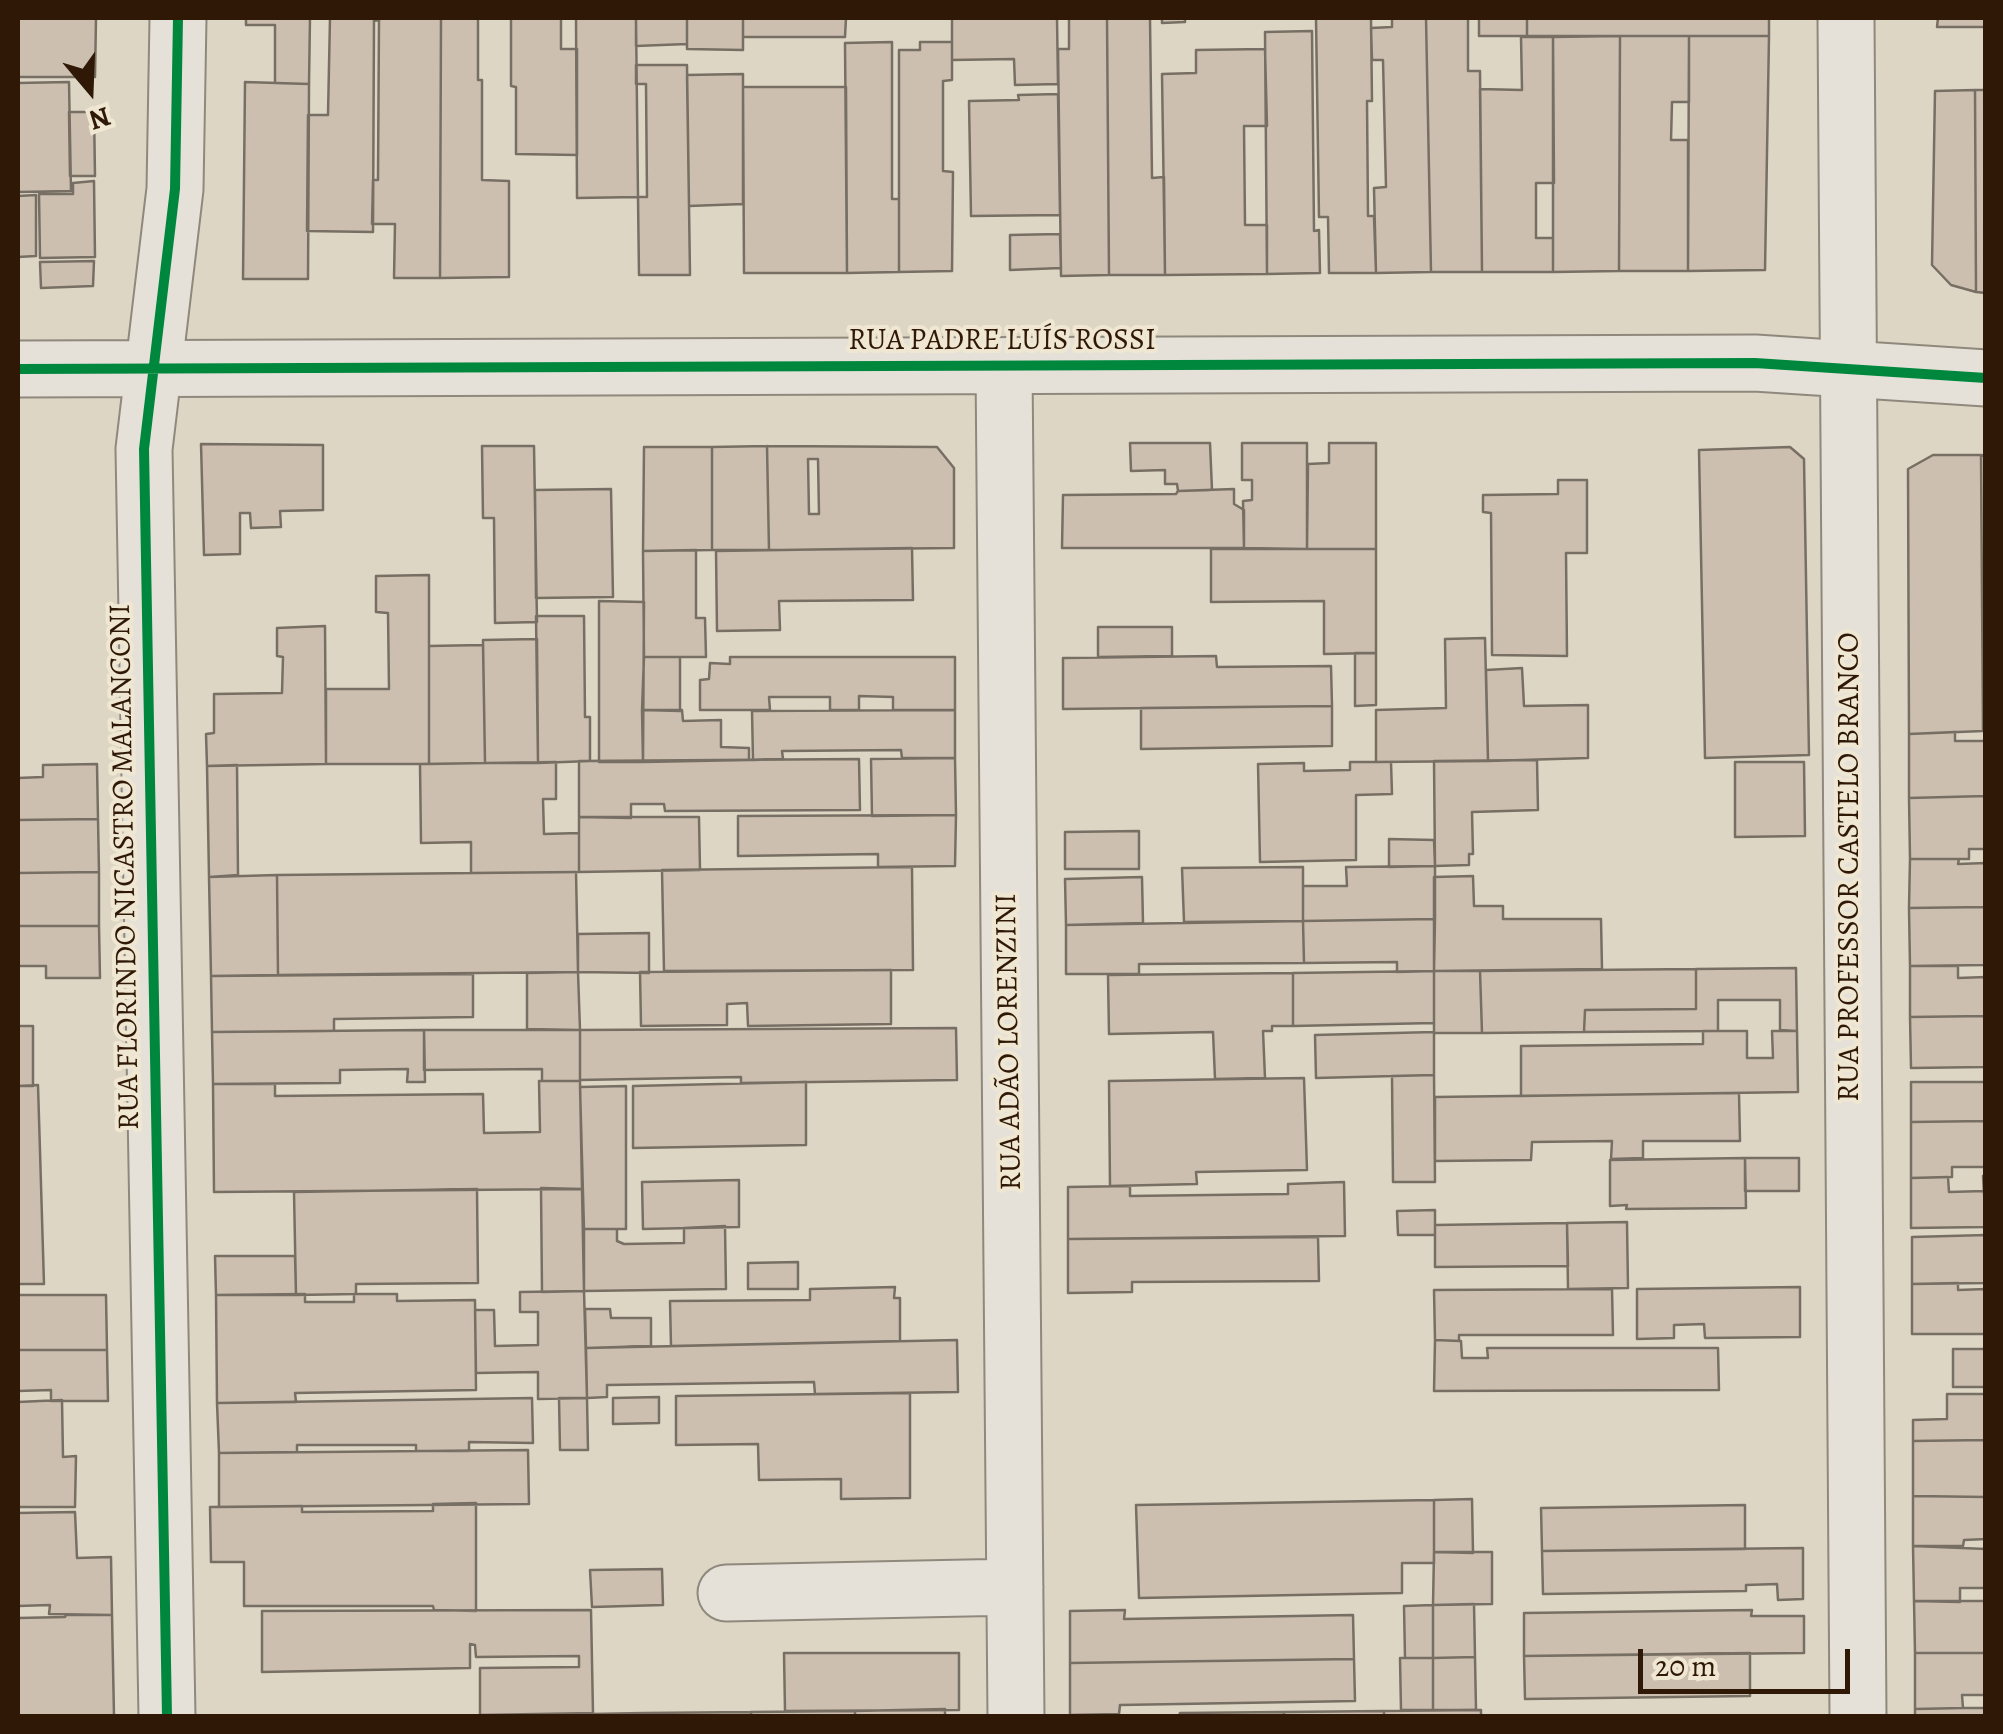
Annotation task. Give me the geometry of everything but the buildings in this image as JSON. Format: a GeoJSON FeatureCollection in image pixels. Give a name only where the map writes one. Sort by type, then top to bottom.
{"type":"FeatureCollection","features":[{"type":"Feature","properties":{"kind":"street","name":"RUA FLORINDO NICASTRO MALANCONI"},"geometry":{"type":"LineString","coordinates":[[167,1716],[144,449],[175,189],[178,18]]}},
{"type":"Feature","properties":{"kind":"street","name":"RUA PROFESSOR CASTELO BRANCO"},"geometry":{"type":"LineString","coordinates":[[1846,18],[1858,1716]]}},
{"type":"Feature","properties":{"kind":"street","name":"RUA PADRE LUÍS ROSSI"},"geometry":{"type":"LineString","coordinates":[[18,368],[1755,363],[1986,378]]}},
{"type":"Feature","properties":{"kind":"street","name":"RUA ADÃO LORENZINI"},"geometry":{"type":"LineString","coordinates":[[1004,367],[1016,1716]]}},
{"type":"Feature","properties":{"kind":"street"},"geometry":{"type":"LineString","coordinates":[[726,1593],[1015,1588]]}},
{"type":"Feature","properties":{"kind":"cycle path"},"geometry":{"type":"LineString","coordinates":[[167,1716],[144,449],[175,189],[178,18]]}},
{"type":"Feature","properties":{"kind":"cycle path"},"geometry":{"type":"LineString","coordinates":[[18,369],[1755,363],[1986,378]]}}]}
